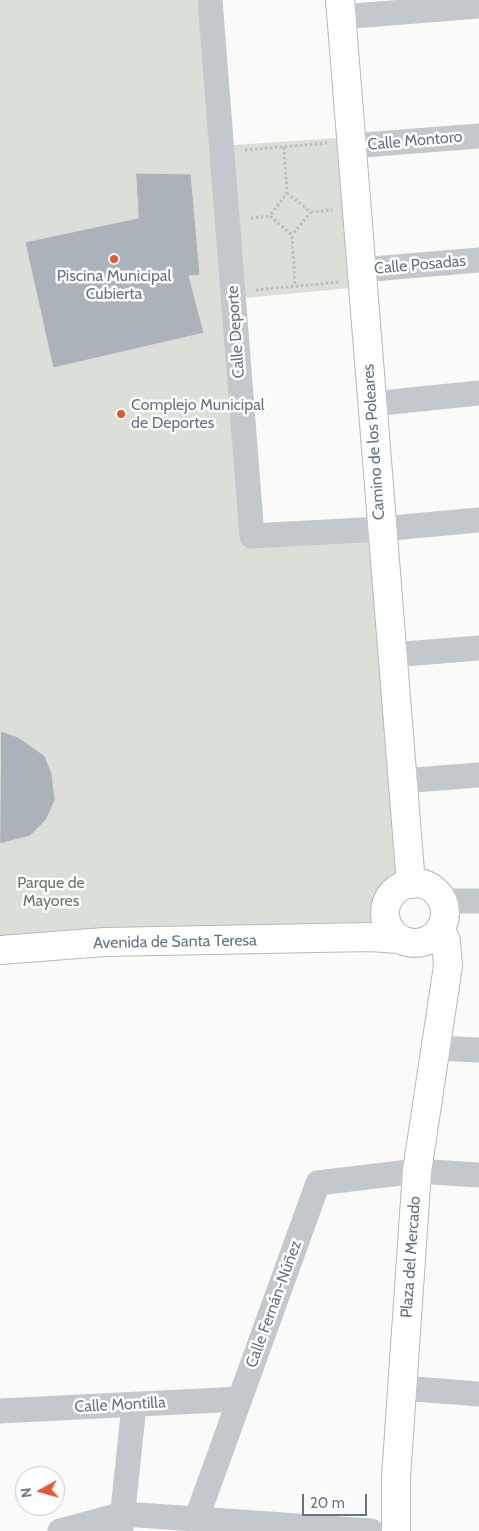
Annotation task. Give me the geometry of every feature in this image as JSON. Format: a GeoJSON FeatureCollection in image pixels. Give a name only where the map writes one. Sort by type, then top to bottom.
{"type":"FeatureCollection","features":[{"type":"Feature","properties":{"kind":"street","name":"Calle Deporte"},"geometry":{"type":"LineString","coordinates":[[210,0],[252,536],[381,529]]}},
{"type":"Feature","properties":{"kind":"street"},"geometry":{"type":"LineString","coordinates":[[340,9],[479,6]]}},
{"type":"Feature","properties":{"kind":"street","name":"Camino de los Poleares"},"geometry":{"type":"LineString","coordinates":[[340,9],[411,884]]}},
{"type":"Feature","properties":{"kind":"street","name":"Calle Montoro"},"geometry":{"type":"LineString","coordinates":[[351,144],[479,136]]}},
{"type":"Feature","properties":{"kind":"street","name":"Calle Posadas"},"geometry":{"type":"LineString","coordinates":[[361,275],[479,260]]}},
{"type":"Feature","properties":{"kind":"street"},"geometry":{"type":"LineString","coordinates":[[372,404],[479,393]]}},
{"type":"Feature","properties":{"kind":"street"},"geometry":{"type":"LineString","coordinates":[[381,529],[479,520]]}},
{"type":"Feature","properties":{"kind":"street"},"geometry":{"type":"LineString","coordinates":[[392,655],[479,648]]}},
{"type":"Feature","properties":{"kind":"street"},"geometry":{"type":"LineString","coordinates":[[402,781],[479,775]]}},
{"type":"Feature","properties":{"kind":"street"},"geometry":{"type":"LineString","coordinates":[[411,884],[421,884],[430,888],[427,928],[389,928],[385,916],[386,904],[392,894],[400,888],[411,884]]}},
{"type":"Feature","properties":{"kind":"street"},"geometry":{"type":"LineString","coordinates":[[427,928],[450,900],[479,901]]}},
{"type":"Feature","properties":{"kind":"street","name":"Avenida de Santa Teresa"},"geometry":{"type":"LineString","coordinates":[[350,939],[364,932],[385,916]]}},
{"type":"Feature","properties":{"kind":"street","name":"Avenida de Santa Teresa"},"geometry":{"type":"LineString","coordinates":[[0,950],[105,942],[350,939],[427,928]]}},
{"type":"Feature","properties":{"kind":"street","name":"Plaza del Mercado"},"geometry":{"type":"LineString","coordinates":[[396,1531],[396,1478],[418,1171],[437,1048],[444,985],[427,928]]}},
{"type":"Feature","properties":{"kind":"street"},"geometry":{"type":"LineString","coordinates":[[437,1048],[479,1050]]}},
{"type":"Feature","properties":{"kind":"street"},"geometry":{"type":"LineString","coordinates":[[418,1171],[479,1175]]}},
{"type":"Feature","properties":{"kind":"street","name":"Calle Fernán-Núñez"},"geometry":{"type":"LineString","coordinates":[[196,1520],[318,1182],[418,1171]]}},
{"type":"Feature","properties":{"kind":"street"},"geometry":{"type":"LineString","coordinates":[[402,1388],[479,1394]]}},
{"type":"Feature","properties":{"kind":"street","name":"Calle Montilla"},"geometry":{"type":"LineString","coordinates":[[0,1411],[240,1399]]}},
{"type":"Feature","properties":{"kind":"street"},"geometry":{"type":"LineString","coordinates":[[122,1522],[134,1405]]}},
{"type":"Feature","properties":{"kind":"street"},"geometry":{"type":"LineString","coordinates":[[60,1531],[122,1522],[196,1520],[372,1531]]}},
{"type":"Feature","properties":{"kind":"path"},"geometry":{"type":"LineString","coordinates":[[222,152],[351,144]]}},
{"type":"Feature","properties":{"kind":"path"},"geometry":{"type":"LineString","coordinates":[[284,147],[287,193],[270,216],[292,235]]}},
{"type":"Feature","properties":{"kind":"path"},"geometry":{"type":"LineString","coordinates":[[287,193],[311,212],[292,235],[295,286]]}},
{"type":"Feature","properties":{"kind":"path"},"geometry":{"type":"LineString","coordinates":[[233,292],[295,286],[361,275]]}},
{"type":"Feature","properties":{"kind":"green space","name":"Complejo Municipal de Deportes"},"geometry":{"type":"Polygon","coordinates":[[[0,0],[210,0],[221,146],[350,137],[362,287],[233,299],[252,535],[381,529],[400,888],[391,897],[386,906],[385,917],[389,928],[0,948],[0,0]]]}},
{"type":"Feature","properties":{"kind":"building","name":"Piscina Municipal Cubierta"},"geometry":{"type":"Polygon","coordinates":[[[136,173],[191,174],[200,275],[189,276],[204,333],[53,368],[25,242],[138,218],[136,173]]]}},
{"type":"Feature","properties":{"kind":"building"},"geometry":{"type":"Polygon","coordinates":[[[1,731],[18,737],[45,756],[52,774],[55,800],[46,820],[30,836],[3,843],[0,843],[1,731]]]}},
{"type":"Feature","properties":{"kind":"place","name":"Piscina Municipal Cubierta"},"geometry":{"type":"Point","coordinates":[114,259]}},
{"type":"Feature","properties":{"kind":"place","name":"Complejo Municipal de Deportes"},"geometry":{"type":"Point","coordinates":[121,414]}},
{"type":"Feature","properties":{"kind":"park label","name":"Parque de Mayores"},"geometry":{"type":"Point","coordinates":[51,892]}}]}
